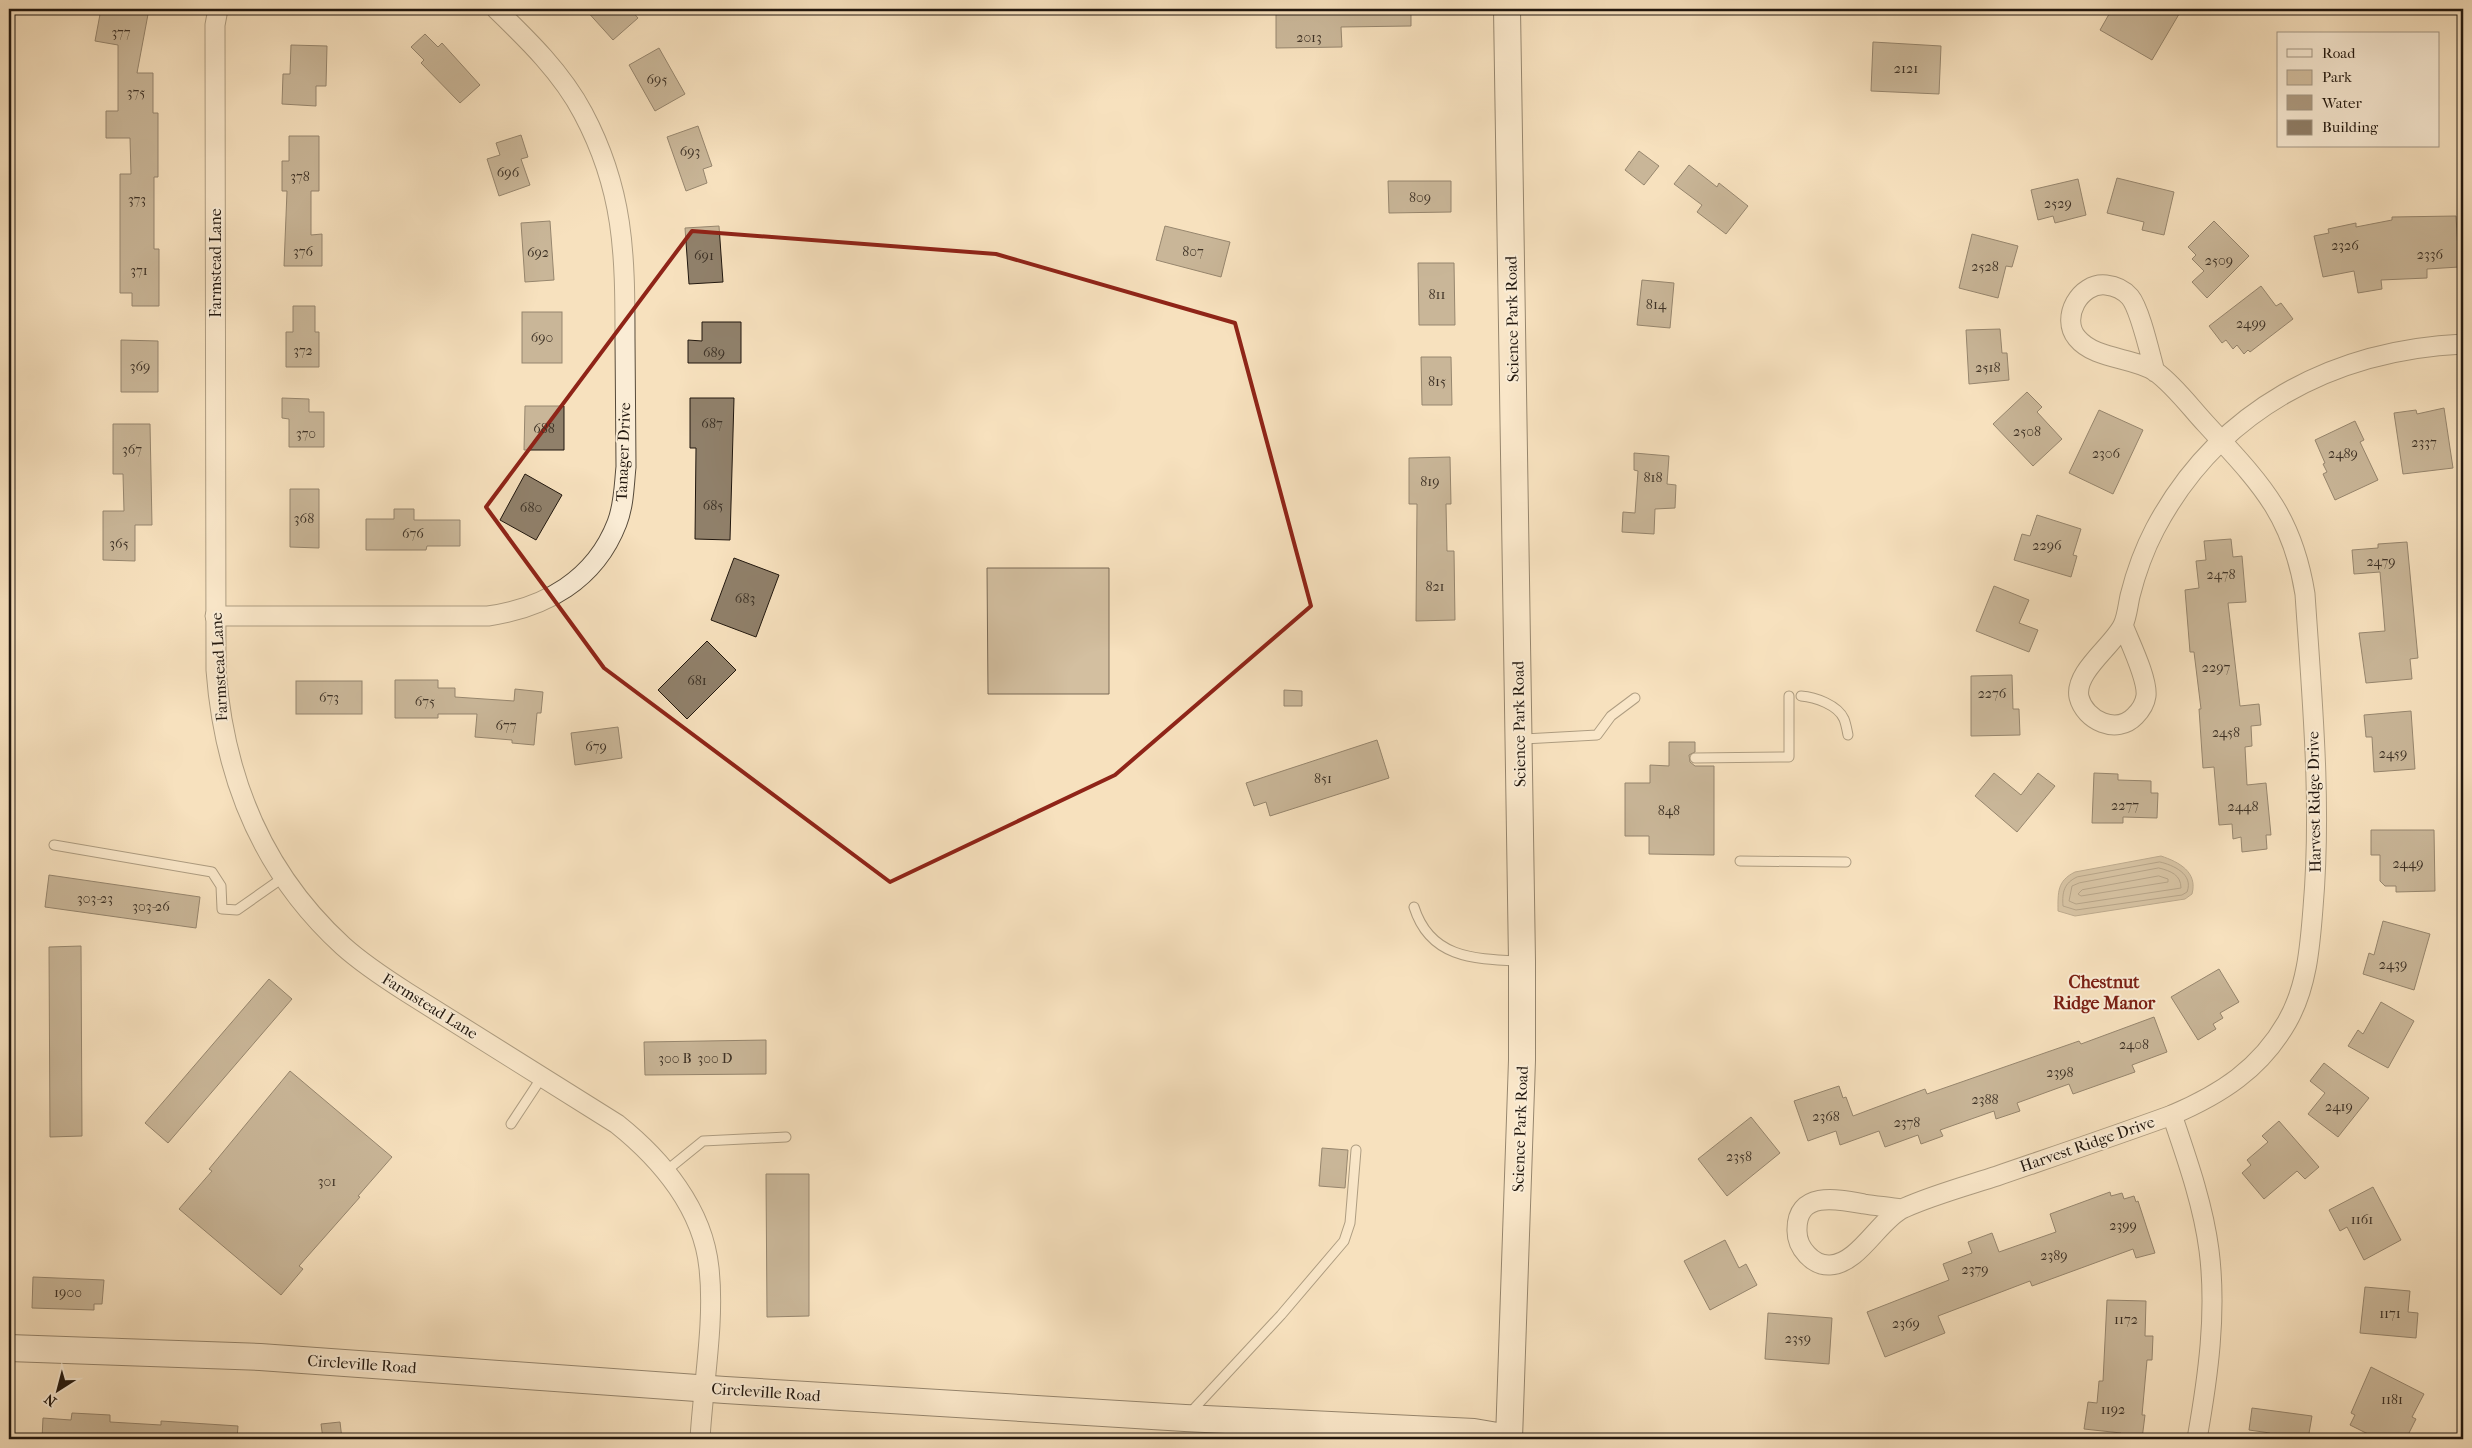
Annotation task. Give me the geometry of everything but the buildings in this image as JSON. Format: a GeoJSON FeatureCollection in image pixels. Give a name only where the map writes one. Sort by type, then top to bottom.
{"type":"FeatureCollection","features":[{"type":"Feature","properties":{"kind":"street","name":"Farmstead Lane"},"geometry":{"type":"LineString","coordinates":[[218,9],[215,25],[215,616],[219,712],[226,750],[242,799],[258,837],[284,877],[313,915],[343,946],[375,971],[618,1124],[643,1144],[666,1170],[688,1204],[701,1233],[709,1267],[711,1301],[700,1439]]}},
{"type":"Feature","properties":{"kind":"street","name":"Tanager Drive"},"geometry":{"type":"LineString","coordinates":[[215,616],[480,616],[515,612],[540,603],[566,589],[587,570],[605,547],[617,523],[624,498],[626,467],[625,263],[622,228],[613,188],[600,149],[582,112],[555,71],[496,9]]}},
{"type":"Feature","properties":{"kind":"street","name":"Science Park Road"},"geometry":{"type":"LineString","coordinates":[[1507,9],[1522,961],[1522,1060],[1513,1439]]}},
{"type":"Feature","properties":{"kind":"street","name":"Harvest Ridge Drive"},"geometry":{"type":"LineString","coordinates":[[1901,1209],[1834,1198],[1822,1199],[1811,1203],[1804,1210],[1798,1221],[1797,1239],[1808,1257],[1829,1266],[1840,1263],[1851,1256],[1901,1209],[2172,1115],[2204,1101],[2243,1075],[2266,1050],[2287,1021],[2304,981],[2308,961],[2318,860],[2308,636],[2300,567],[2292,540],[2267,493],[2222,442],[2155,372],[2130,297],[2113,286],[2103,285],[2084,292],[2077,299],[2070,318],[2071,330],[2077,339],[2094,350],[2155,372]]}},
{"type":"Feature","properties":{"kind":"street"},"geometry":{"type":"LineString","coordinates":[[2123,625],[2145,685],[2146,697],[2134,717],[2124,724],[2113,725],[2100,722],[2089,714],[2080,702],[2078,691],[2082,679],[2123,625],[2141,558],[2175,496],[2200,464],[2222,442],[2272,400],[2321,374],[2378,354],[2410,348],[2463,344]]}},
{"type":"Feature","properties":{"kind":"street"},"geometry":{"type":"LineString","coordinates":[[2172,1115],[2199,1204],[2209,1250],[2212,1300],[2210,1353],[2197,1439]]}},
{"type":"Feature","properties":{"kind":"street","name":"Circleville Road"},"geometry":{"type":"LineString","coordinates":[[9,1348],[260,1357],[703,1388],[1185,1418],[1474,1432],[1513,1439]]}},
{"type":"Feature","properties":{"kind":"lane"},"geometry":{"type":"LineString","coordinates":[[1695,758],[1789,757],[1789,696]]}},
{"type":"Feature","properties":{"kind":"lane"},"geometry":{"type":"LineString","coordinates":[[1801,696],[1813,697],[1829,705],[1844,717],[1848,735]]}},
{"type":"Feature","properties":{"kind":"lane"},"geometry":{"type":"LineString","coordinates":[[1519,739],[1598,735],[1611,716],[1635,698]]}},
{"type":"Feature","properties":{"kind":"lane"},"geometry":{"type":"LineString","coordinates":[[54,845],[212,872],[220,886],[222,909],[237,910],[284,877]]}},
{"type":"Feature","properties":{"kind":"lane"},"geometry":{"type":"LineString","coordinates":[[1740,861],[1846,862]]}},
{"type":"Feature","properties":{"kind":"lane"},"geometry":{"type":"LineString","coordinates":[[1414,908],[1419,922],[1428,936],[1450,952],[1486,960],[1522,961]]}},
{"type":"Feature","properties":{"kind":"lane"},"geometry":{"type":"LineString","coordinates":[[511,1124],[542,1076]]}},
{"type":"Feature","properties":{"kind":"lane"},"geometry":{"type":"LineString","coordinates":[[666,1170],[703,1141],[786,1137]]}},
{"type":"Feature","properties":{"kind":"lane"},"geometry":{"type":"LineString","coordinates":[[1185,1418],[1281,1315],[1344,1241],[1350,1223],[1356,1150]]}},
{"type":"Feature","properties":{"kind":"highlighted area"},"geometry":{"type":"Polygon","coordinates":[[[692,231],[996,254],[1235,323],[1311,606],[1115,775],[890,882],[604,668],[486,507],[692,231]]]}},
{"type":"Feature","properties":{"kind":"green space"},"geometry":{"type":"Polygon","coordinates":[[[987,568],[1109,568],[1109,694],[988,694],[987,568]]]}},
{"type":"Feature","properties":{"kind":"water"},"geometry":{"type":"Polygon","coordinates":[[[2161,856],[2174,861],[2190,874],[2193,886],[2192,894],[2185,899],[2075,916],[2058,911],[2060,888],[2069,875],[2075,872],[2161,856]]]}},
{"type":"Feature","properties":{"kind":"district","name":"Chestnut Ridge Manor"},"geometry":{"type":"Point","coordinates":[2104,992]}}]}
